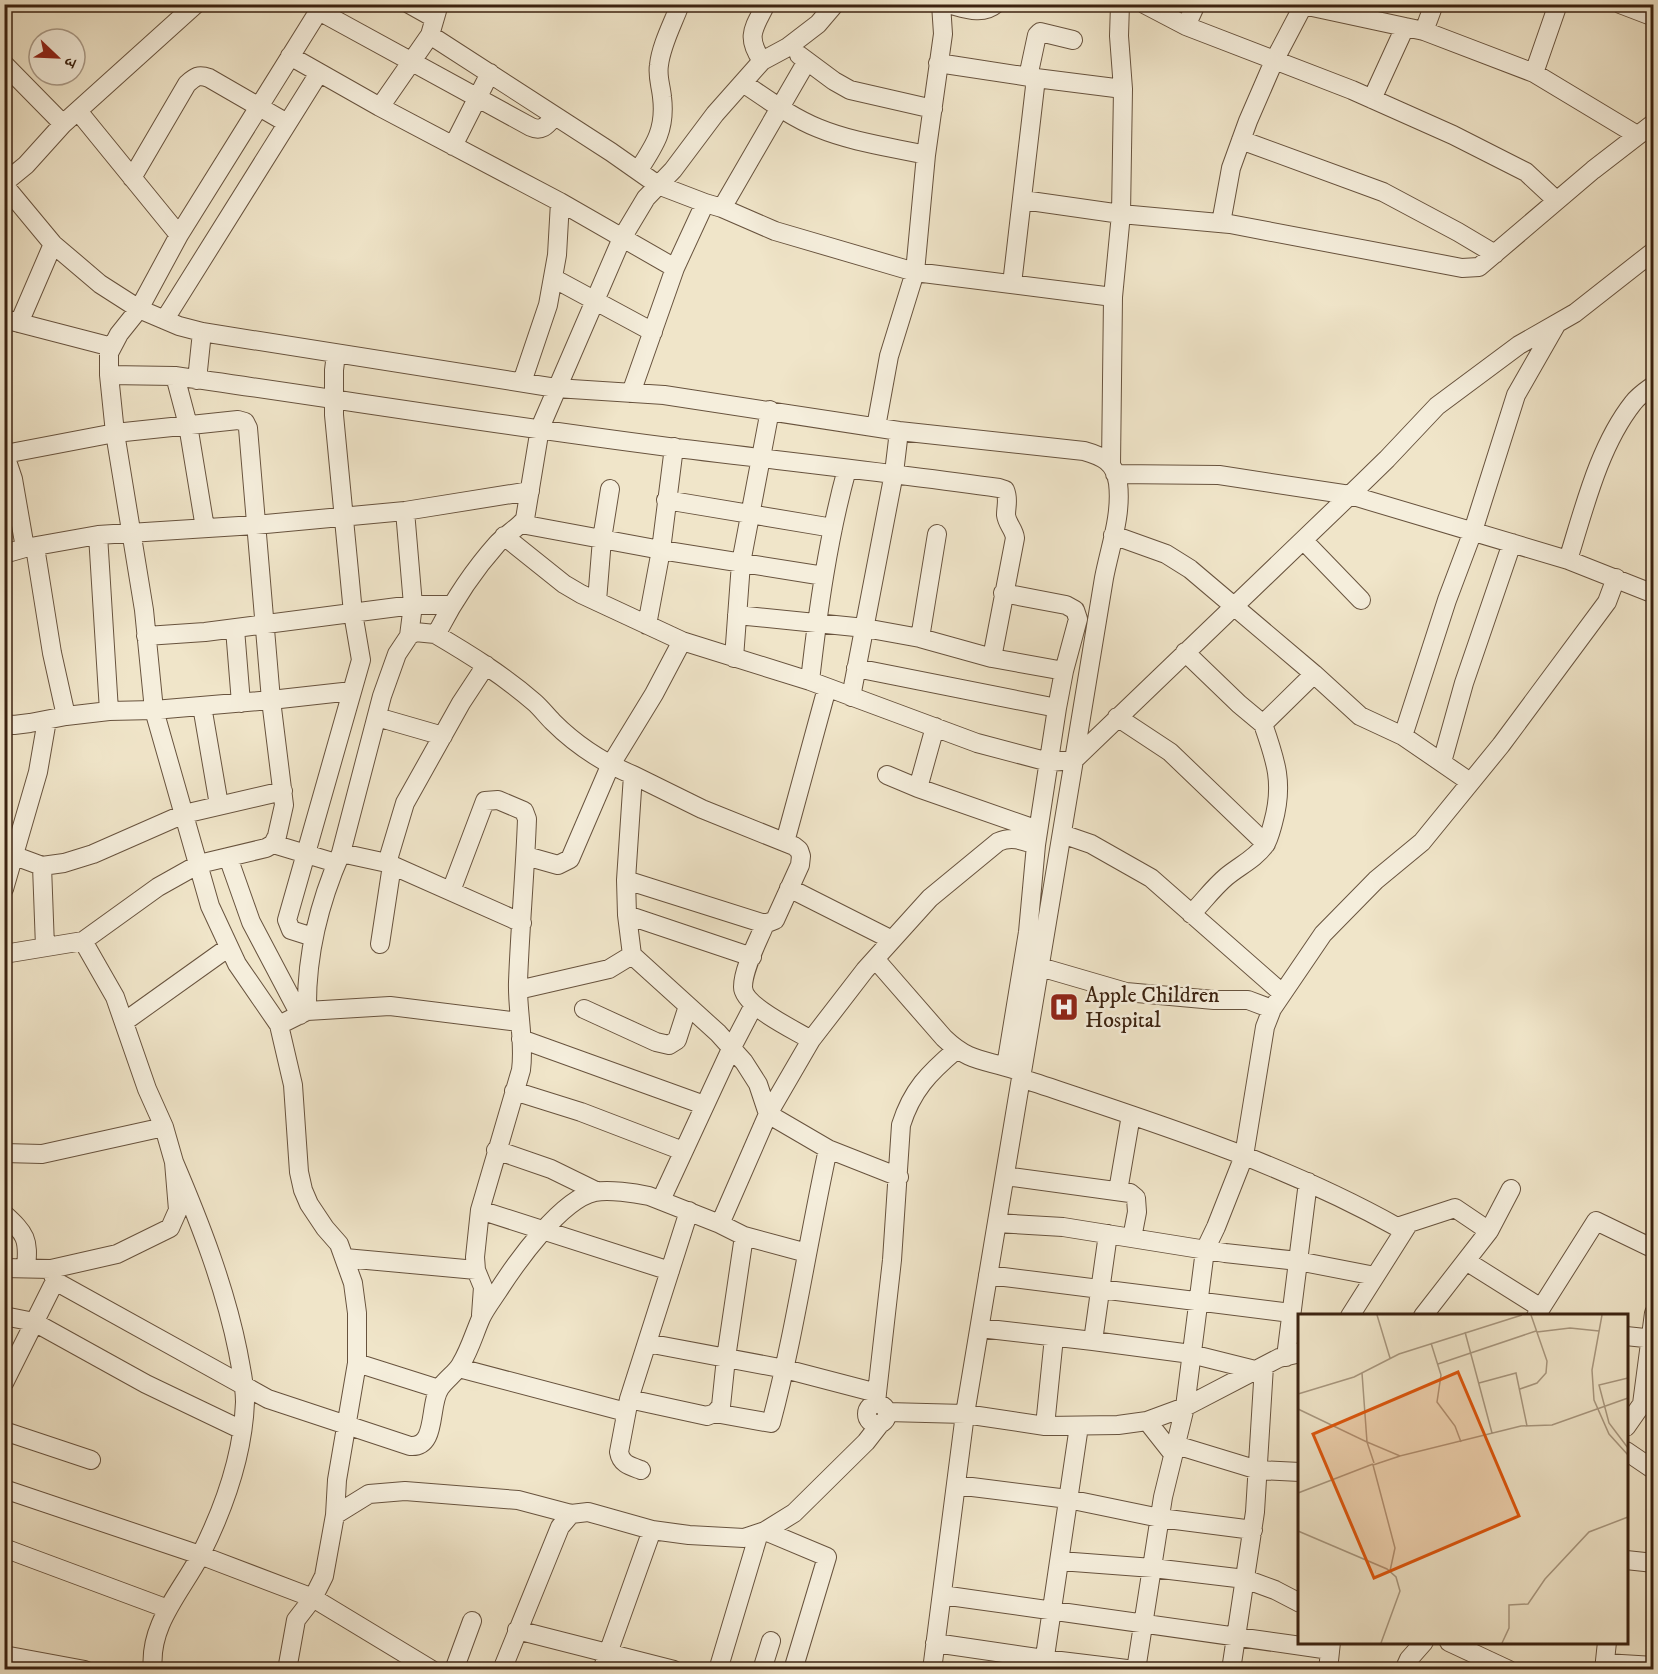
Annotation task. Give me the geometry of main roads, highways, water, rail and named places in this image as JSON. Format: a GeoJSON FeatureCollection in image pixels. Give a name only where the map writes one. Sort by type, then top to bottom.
{"type":"FeatureCollection","features":[{"type":"Feature","properties":{"kind":"place","name":"Apple Children Hospital"},"geometry":{"type":"Point","coordinates":[1064,1007]}}]}
